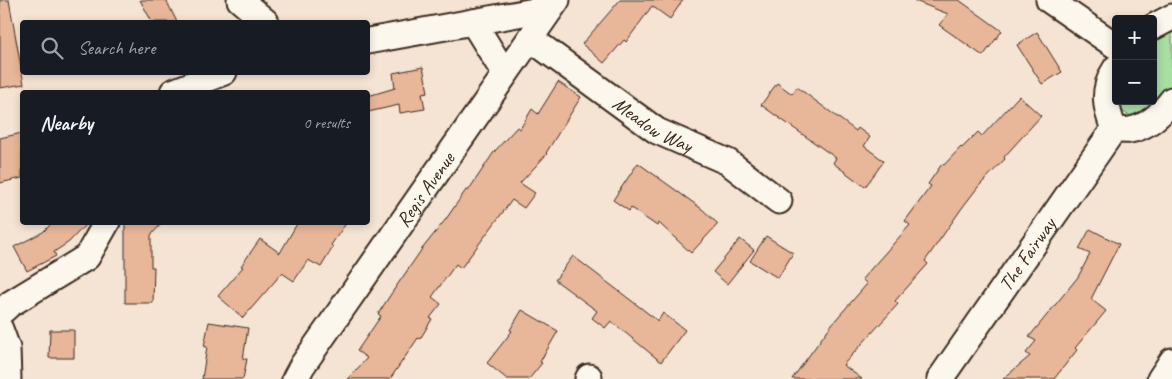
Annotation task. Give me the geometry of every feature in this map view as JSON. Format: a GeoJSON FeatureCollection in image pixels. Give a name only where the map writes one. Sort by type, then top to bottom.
{"type":"FeatureCollection","features":[{"type":"Feature","properties":{"kind":"street"},"geometry":{"type":"LineString","coordinates":[[240,0],[264,20]]}},
{"type":"Feature","properties":{"kind":"street"},"geometry":{"type":"LineString","coordinates":[[1049,0],[1112,43]]}},
{"type":"Feature","properties":{"kind":"street"},"geometry":{"type":"LineString","coordinates":[[370,41],[473,22],[554,4]]}},
{"type":"Feature","properties":{"kind":"street","name":"Regis Avenue"},"geometry":{"type":"LineString","coordinates":[[294,379],[554,4]]}},
{"type":"Feature","properties":{"kind":"street"},"geometry":{"type":"LineString","coordinates":[[1157,25],[1172,17]]}},
{"type":"Feature","properties":{"kind":"street"},"geometry":{"type":"LineString","coordinates":[[473,22],[505,74]]}},
{"type":"Feature","properties":{"kind":"street","name":"Meadow Way"},"geometry":{"type":"LineString","coordinates":[[530,39],[657,131],[728,162],[779,201]]}},
{"type":"Feature","properties":{"kind":"street"},"geometry":{"type":"LineString","coordinates":[[1112,74],[1105,99],[1114,129],[1129,131],[1147,123],[1165,109],[1172,100]]}},
{"type":"Feature","properties":{"kind":"street"},"geometry":{"type":"LineString","coordinates":[[178,90],[216,75]]}},
{"type":"Feature","properties":{"kind":"street","name":"The Fairway"},"geometry":{"type":"LineString","coordinates":[[940,379],[1114,129]]}},
{"type":"Feature","properties":{"kind":"street"},"geometry":{"type":"LineString","coordinates":[[0,313],[10,304],[87,257],[106,225]]}},
{"type":"Feature","properties":{"kind":"street"},"geometry":{"type":"LineString","coordinates":[[0,330],[7,348],[8,379]]}},
{"type":"Feature","properties":{"kind":"street"},"geometry":{"type":"LineString","coordinates":[[1160,379],[1172,361]]}},
{"type":"Feature","properties":{"kind":"green space"},"geometry":{"type":"Polygon","coordinates":[[[1172,27],[1172,85],[1157,102],[1157,60],[1157,35],[1172,27]]]}},
{"type":"Feature","properties":{"kind":"green space"},"geometry":{"type":"Polygon","coordinates":[[[1120,105],[1154,105],[1136,115],[1129,115],[1122,111],[1120,105]]]}},
{"type":"Feature","properties":{"kind":"building"},"geometry":{"type":"Polygon","coordinates":[[[0,0],[9,0],[20,62],[20,75],[22,75],[24,84],[0,88],[0,0]]]}},
{"type":"Feature","properties":{"kind":"building"},"geometry":{"type":"Polygon","coordinates":[[[140,0],[166,0],[176,20],[151,20],[140,0]]]}},
{"type":"Feature","properties":{"kind":"building"},"geometry":{"type":"Polygon","coordinates":[[[620,0],[683,0],[670,19],[652,6],[626,42],[624,40],[604,63],[582,44],[620,0]]]}},
{"type":"Feature","properties":{"kind":"building"},"geometry":{"type":"Polygon","coordinates":[[[915,0],[959,0],[1002,31],[983,56],[939,25],[948,14],[915,0]]]}},
{"type":"Feature","properties":{"kind":"building"},"geometry":{"type":"Polygon","coordinates":[[[1037,32],[1062,72],[1042,84],[1017,45],[1037,32]]]}},
{"type":"Feature","properties":{"kind":"building"},"geometry":{"type":"Polygon","coordinates":[[[423,67],[428,92],[422,93],[425,109],[400,113],[399,105],[370,112],[370,95],[395,88],[393,73],[423,67]]]}},
{"type":"Feature","properties":{"kind":"building"},"geometry":{"type":"Polygon","coordinates":[[[558,82],[581,97],[547,154],[520,183],[535,193],[524,208],[512,200],[461,268],[456,264],[432,297],[441,304],[430,318],[432,319],[420,339],[418,338],[390,379],[348,379],[367,358],[357,351],[381,316],[378,314],[422,249],[466,190],[468,191],[494,152],[517,127],[520,129],[532,109],[538,114],[558,82]]]}},
{"type":"Feature","properties":{"kind":"building"},"geometry":{"type":"Polygon","coordinates":[[[777,83],[792,94],[797,87],[856,131],[858,128],[870,137],[864,146],[884,161],[865,187],[833,163],[836,158],[761,105],[777,83]]]}},
{"type":"Feature","properties":{"kind":"building"},"geometry":{"type":"Polygon","coordinates":[[[1019,96],[1041,116],[1004,157],[1005,159],[978,187],[925,261],[928,264],[895,301],[898,304],[843,365],[862,379],[792,379],[832,324],[867,284],[862,279],[910,225],[905,221],[931,186],[928,184],[942,164],[944,165],[978,132],[982,136],[1019,96]]]}},
{"type":"Feature","properties":{"kind":"building"},"geometry":{"type":"Polygon","coordinates":[[[20,133],[20,178],[0,183],[0,138],[20,133]]]}},
{"type":"Feature","properties":{"kind":"building"},"geometry":{"type":"Polygon","coordinates":[[[638,163],[702,209],[718,224],[691,253],[659,223],[657,226],[631,208],[629,211],[613,200],[638,163]]]}},
{"type":"Feature","properties":{"kind":"building"},"geometry":{"type":"Polygon","coordinates":[[[50,225],[85,225],[69,242],[54,252],[56,256],[27,271],[14,247],[43,232],[50,225]]]}},
{"type":"Feature","properties":{"kind":"building"},"geometry":{"type":"Polygon","coordinates":[[[125,225],[160,225],[151,235],[151,267],[154,267],[153,303],[125,303],[125,225]]]}},
{"type":"Feature","properties":{"kind":"building"},"geometry":{"type":"Polygon","coordinates":[[[296,225],[345,225],[331,245],[333,247],[321,267],[308,260],[294,281],[282,273],[243,318],[218,296],[243,267],[241,266],[260,239],[280,253],[296,225]]]}},
{"type":"Feature","properties":{"kind":"building"},"geometry":{"type":"Polygon","coordinates":[[[1090,229],[1119,244],[1091,299],[1106,311],[1075,348],[1077,350],[1054,379],[1003,379],[1030,356],[1026,353],[1036,341],[1029,337],[1078,277],[1090,254],[1079,249],[1090,229]]]}},
{"type":"Feature","properties":{"kind":"building"},"geometry":{"type":"Polygon","coordinates":[[[766,236],[793,253],[778,278],[750,261],[766,236]]]}},
{"type":"Feature","properties":{"kind":"building"},"geometry":{"type":"Polygon","coordinates":[[[740,239],[754,250],[727,284],[713,272],[740,239]]]}},
{"type":"Feature","properties":{"kind":"building"},"geometry":{"type":"Polygon","coordinates":[[[573,256],[658,321],[663,313],[685,330],[661,362],[611,321],[605,328],[592,318],[597,311],[555,280],[573,256]]]}},
{"type":"Feature","properties":{"kind":"building"},"geometry":{"type":"Polygon","coordinates":[[[522,310],[558,331],[540,362],[542,363],[529,379],[507,379],[487,363],[512,331],[510,330],[522,310]]]}},
{"type":"Feature","properties":{"kind":"building"},"geometry":{"type":"Polygon","coordinates":[[[209,322],[248,328],[243,359],[247,359],[243,379],[202,379],[207,347],[204,346],[209,322]]]}},
{"type":"Feature","properties":{"kind":"building"},"geometry":{"type":"Polygon","coordinates":[[[50,330],[74,330],[74,358],[49,358],[50,330]]]}}]}
